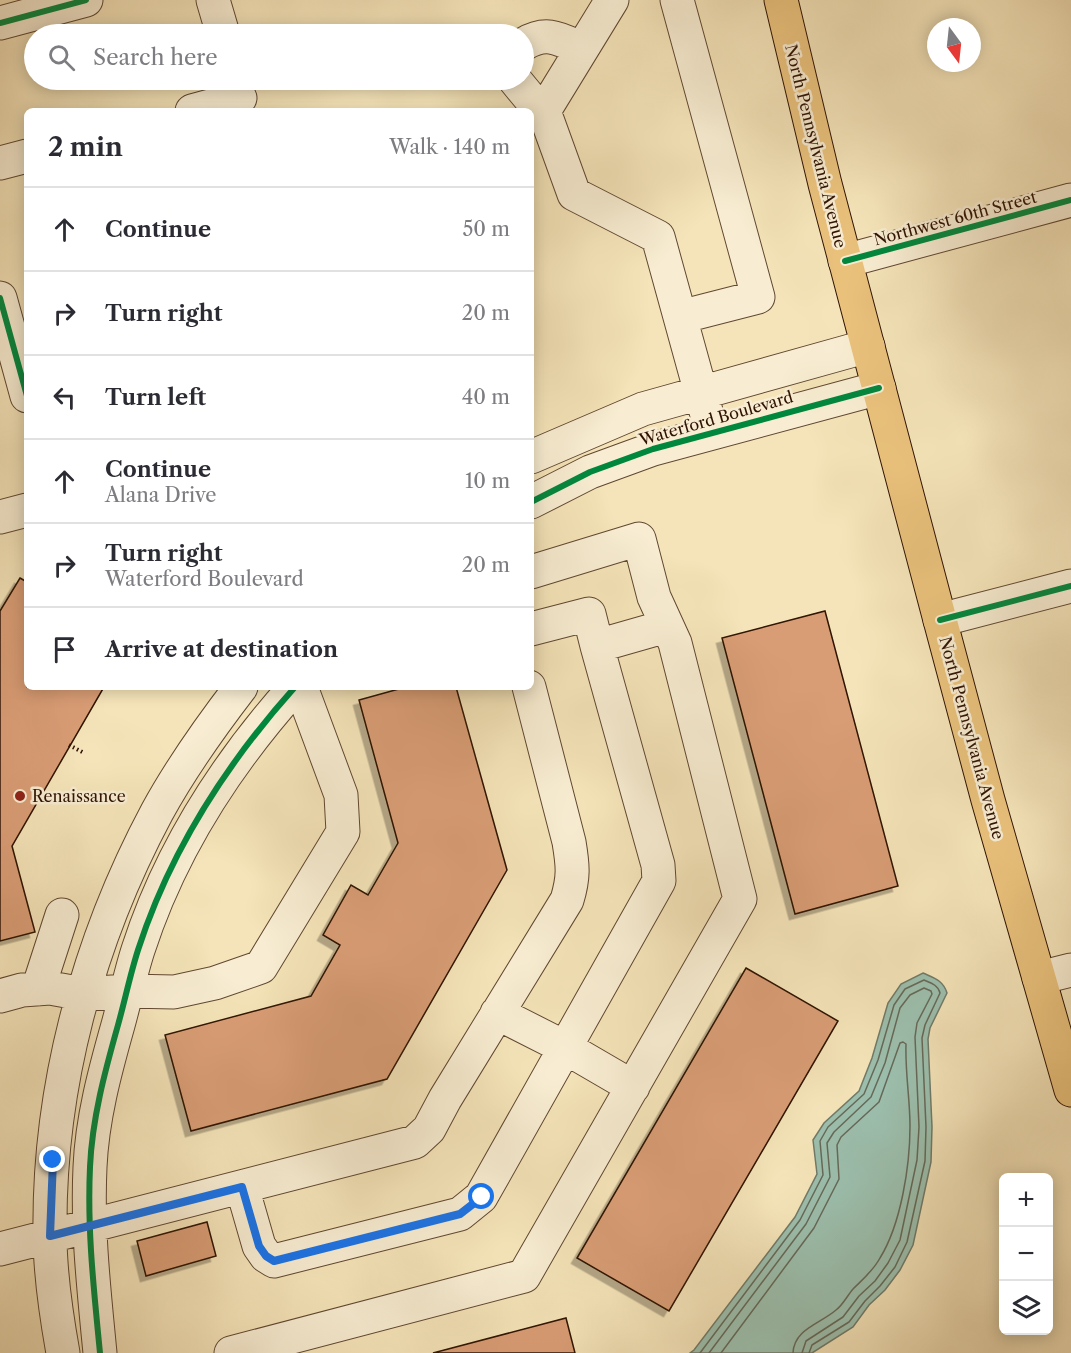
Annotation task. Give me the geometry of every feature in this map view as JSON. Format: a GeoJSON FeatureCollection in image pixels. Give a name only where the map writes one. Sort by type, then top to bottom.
{"type":"FeatureCollection","features":[{"type":"Feature","properties":{"kind":"main road","name":"North Pennsylvania Avenue"},"geometry":{"type":"LineString","coordinates":[[781,0],[808,119],[940,621],[1071,1090]]}},
{"type":"Feature","properties":{"kind":"street"},"geometry":{"type":"LineString","coordinates":[[0,23],[86,0]]}},
{"type":"Feature","properties":{"kind":"street"},"geometry":{"type":"LineString","coordinates":[[213,0],[220,24]]}},
{"type":"Feature","properties":{"kind":"street"},"geometry":{"type":"LineString","coordinates":[[544,111],[612,0]]}},
{"type":"Feature","properties":{"kind":"street"},"geometry":{"type":"LineString","coordinates":[[677,0],[758,297],[680,317]]}},
{"type":"Feature","properties":{"kind":"street"},"geometry":{"type":"LineString","coordinates":[[534,39],[554,36],[582,49]]}},
{"type":"Feature","properties":{"kind":"street"},"geometry":{"type":"LineString","coordinates":[[523,90],[544,111],[574,194],[658,237],[712,433]]}},
{"type":"Feature","properties":{"kind":"street"},"geometry":{"type":"LineString","coordinates":[[202,108],[240,96]]}},
{"type":"Feature","properties":{"kind":"street"},"geometry":{"type":"LineString","coordinates":[[0,163],[24,157]]}},
{"type":"Feature","properties":{"kind":"street","name":"Northwest 60th Street"},"geometry":{"type":"LineString","coordinates":[[845,261],[1071,200]]}},
{"type":"Feature","properties":{"kind":"street"},"geometry":{"type":"LineString","coordinates":[[0,298],[24,385]]}},
{"type":"Feature","properties":{"kind":"street","name":"Waterford Boulevard"},"geometry":{"type":"LineString","coordinates":[[534,456],[643,409],[868,346]]}},
{"type":"Feature","properties":{"kind":"street","name":"Waterford Boulevard"},"geometry":{"type":"LineString","coordinates":[[534,500],[590,472],[653,449],[879,388]]}},
{"type":"Feature","properties":{"kind":"street"},"geometry":{"type":"LineString","coordinates":[[0,517],[24,511]]}},
{"type":"Feature","properties":{"kind":"street"},"geometry":{"type":"LineString","coordinates":[[231,1353],[524,1276],[740,899],[675,643],[654,597],[639,539],[534,571]]}},
{"type":"Feature","properties":{"kind":"street"},"geometry":{"type":"LineString","coordinates":[[940,621],[1071,586]]}},
{"type":"Feature","properties":{"kind":"street"},"geometry":{"type":"LineString","coordinates":[[242,1187],[259,1246],[266,1256],[274,1261],[460,1214],[482,1197],[659,881],[658,865],[589,614],[534,628]]}},
{"type":"Feature","properties":{"kind":"street"},"geometry":{"type":"LineString","coordinates":[[597,646],[667,626]]}},
{"type":"Feature","properties":{"kind":"street"},"geometry":{"type":"LineString","coordinates":[[63,1353],[55,1307],[50,1236],[53,1160],[73,1025],[102,933],[126,873],[158,809],[210,728],[239,690]]}},
{"type":"Feature","properties":{"kind":"street"},"geometry":{"type":"LineString","coordinates":[[100,1353],[90,1259],[90,1166],[101,1088],[138,950],[158,899],[191,828],[232,763],[293,690]]}},
{"type":"Feature","properties":{"kind":"street"},"geometry":{"type":"LineString","coordinates":[[0,996],[22,990],[51,988],[83,994],[127,991],[174,992],[215,984],[261,967],[343,832],[341,795],[302,690]]}},
{"type":"Feature","properties":{"kind":"street"},"geometry":{"type":"LineString","coordinates":[[0,1249],[415,1142],[429,1130],[497,1013],[567,900],[573,881],[569,843],[530,690]]}},
{"type":"Feature","properties":{"kind":"street"},"geometry":{"type":"LineString","coordinates":[[38,989],[62,915]]}},
{"type":"Feature","properties":{"kind":"street"},"geometry":{"type":"LineString","coordinates":[[1039,978],[1071,970]]}},
{"type":"Feature","properties":{"kind":"street"},"geometry":{"type":"LineString","coordinates":[[497,1013],[566,1048],[633,1087]]}},
{"type":"Feature","properties":{"kind":"path"},"geometry":{"type":"LineString","coordinates":[[69,745],[84,753]]}},
{"type":"Feature","properties":{"kind":"water"},"geometry":{"type":"Polygon","coordinates":[[[923,973],[941,982],[947,993],[930,1028],[928,1039],[932,1127],[931,1162],[913,1245],[900,1270],[853,1327],[812,1353],[690,1353],[795,1217],[817,1174],[813,1140],[824,1123],[859,1091],[872,1058],[888,1003],[901,984],[923,973]]]}},
{"type":"Feature","properties":{"kind":"building","name":"Renaissance"},"geometry":{"type":"Polygon","coordinates":[[[20,578],[24,580],[24,690],[102,690],[12,846],[35,932],[0,941],[0,611],[20,578]]]}},
{"type":"Feature","properties":{"kind":"building"},"geometry":{"type":"Polygon","coordinates":[[[825,611],[898,886],[795,914],[722,638],[825,611]]]}},
{"type":"Feature","properties":{"kind":"building"},"geometry":{"type":"Polygon","coordinates":[[[395,690],[457,690],[507,870],[387,1079],[191,1131],[165,1035],[311,996],[340,945],[323,935],[351,885],[368,895],[398,843],[359,700],[395,690]]]}},
{"type":"Feature","properties":{"kind":"building"},"geometry":{"type":"Polygon","coordinates":[[[746,968],[838,1021],[669,1311],[577,1258],[746,968]]]}},
{"type":"Feature","properties":{"kind":"building"},"geometry":{"type":"Polygon","coordinates":[[[207,1222],[216,1256],[146,1276],[137,1241],[207,1222]]]}},
{"type":"Feature","properties":{"kind":"building"},"geometry":{"type":"Polygon","coordinates":[[[566,1318],[575,1353],[433,1353],[566,1318]]]}},
{"type":"Feature","properties":{"kind":"cycle path"},"geometry":{"type":"LineString","coordinates":[[0,23],[86,0]]}},
{"type":"Feature","properties":{"kind":"cycle path"},"geometry":{"type":"LineString","coordinates":[[845,261],[1071,200]]}},
{"type":"Feature","properties":{"kind":"cycle path"},"geometry":{"type":"LineString","coordinates":[[0,298],[24,385]]}},
{"type":"Feature","properties":{"kind":"cycle path"},"geometry":{"type":"LineString","coordinates":[[534,500],[590,472],[653,449],[879,388]]}},
{"type":"Feature","properties":{"kind":"cycle path"},"geometry":{"type":"LineString","coordinates":[[940,620],[1071,586]]}},
{"type":"Feature","properties":{"kind":"cycle path"},"geometry":{"type":"LineString","coordinates":[[100,1353],[90,1237],[91,1149],[104,1077],[135,959],[166,878],[203,810],[246,747],[292,690]]}},
{"type":"Feature","properties":{"kind":"place","name":"Renaissance"},"geometry":{"type":"Point","coordinates":[20,796]}},
{"type":"Feature","properties":{"kind":"route"},"geometry":{"type":"LineString","coordinates":[[53,1160],[50,1236],[242,1187],[259,1246],[266,1256],[274,1261],[460,1214],[482,1197]]}}]}
